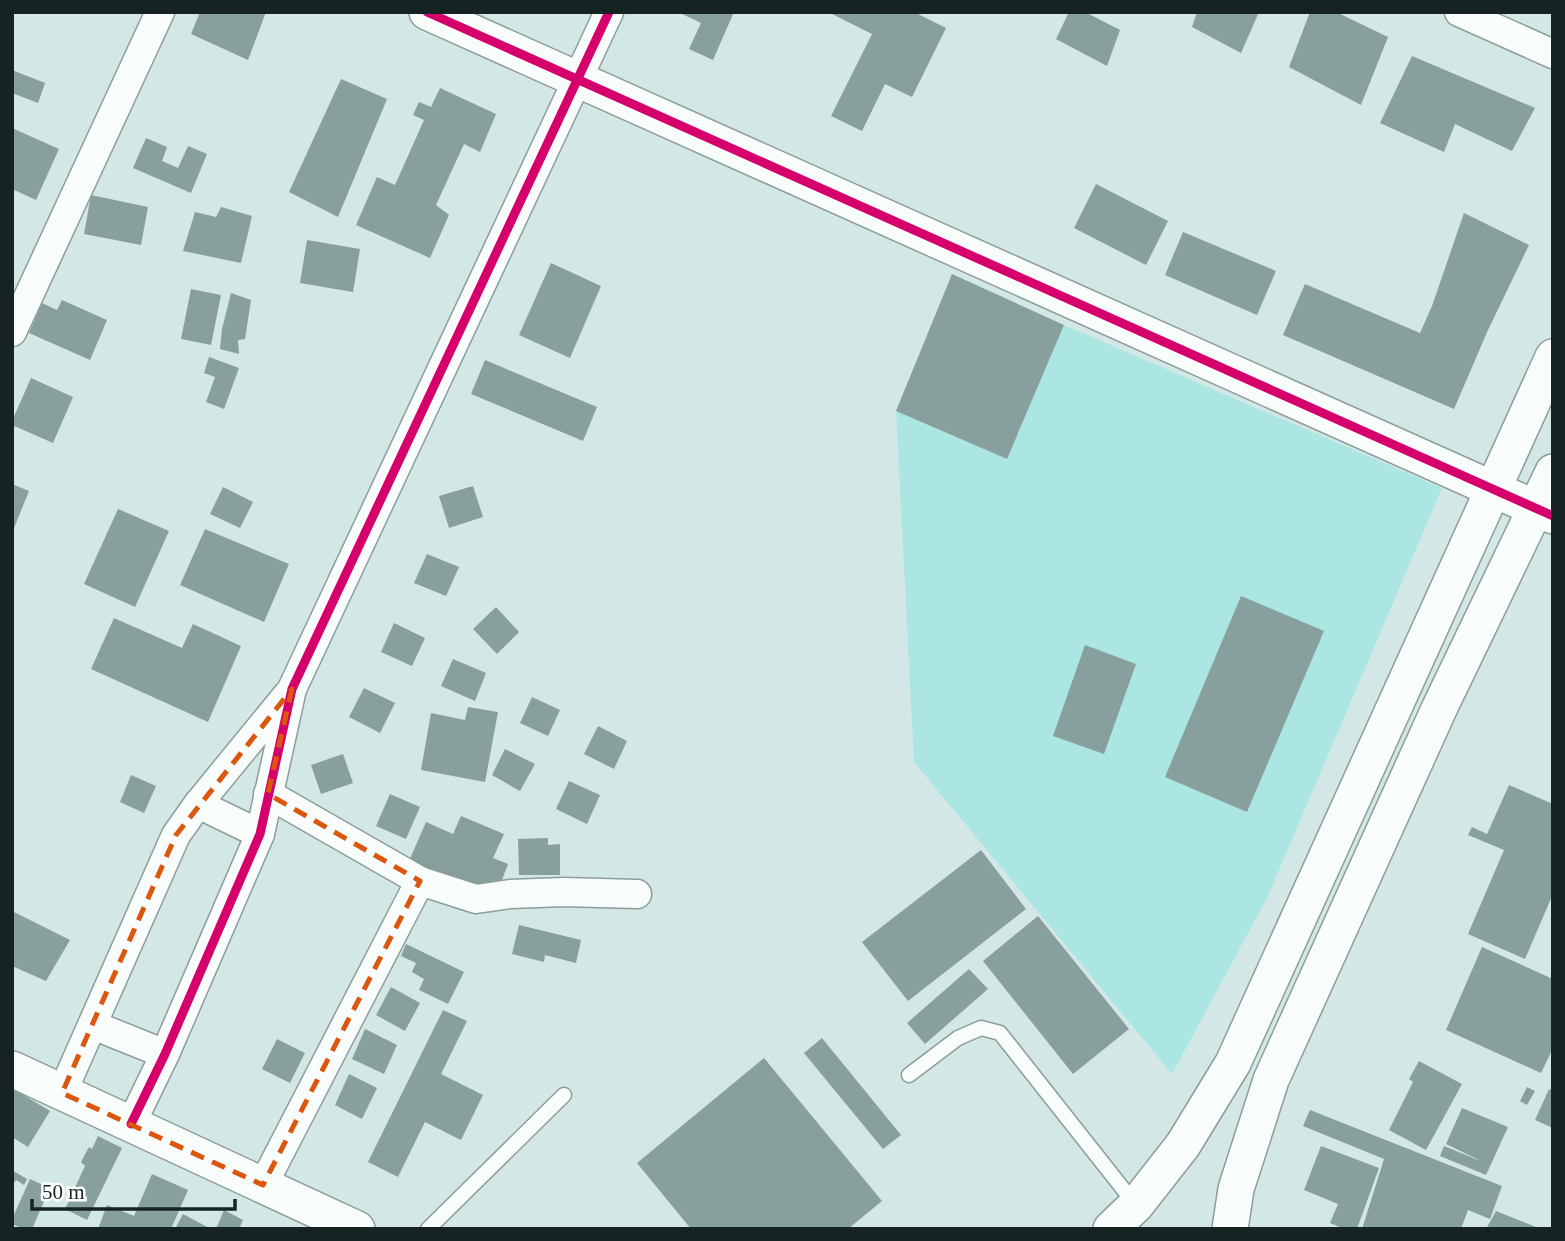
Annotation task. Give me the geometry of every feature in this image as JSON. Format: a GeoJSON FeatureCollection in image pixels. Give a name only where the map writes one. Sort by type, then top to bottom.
{"type":"FeatureCollection","features":[{"type":"Feature","properties":{"kind":"street"},"geometry":{"type":"LineString","coordinates":[[12,332],[160,12]]}},
{"type":"Feature","properties":{"kind":"street"},"geometry":{"type":"LineString","coordinates":[[427,12],[1544,513]]}},
{"type":"Feature","properties":{"kind":"street"},"geometry":{"type":"LineString","coordinates":[[131,1124],[165,1054],[260,834],[292,689],[610,12]]}},
{"type":"Feature","properties":{"kind":"street"},"geometry":{"type":"LineString","coordinates":[[1459,12],[1553,54]]}},
{"type":"Feature","properties":{"kind":"street"},"geometry":{"type":"LineString","coordinates":[[1111,1229],[1136,1205],[1183,1144],[1233,1063],[1553,356]]}},
{"type":"Feature","properties":{"kind":"street"},"geometry":{"type":"LineString","coordinates":[[1230,1229],[1236,1189],[1270,1080],[1433,721],[1544,513],[1553,472]]}},
{"type":"Feature","properties":{"kind":"street"},"geometry":{"type":"LineString","coordinates":[[62,1093],[176,835],[292,689]]}},
{"type":"Feature","properties":{"kind":"street"},"geometry":{"type":"LineString","coordinates":[[268,794],[420,881],[476,899],[510,894],[564,892],[637,894]]}},
{"type":"Feature","properties":{"kind":"street"},"geometry":{"type":"LineString","coordinates":[[198,804],[260,834]]}},
{"type":"Feature","properties":{"kind":"street"},"geometry":{"type":"LineString","coordinates":[[263,1185],[420,881]]}},
{"type":"Feature","properties":{"kind":"street"},"geometry":{"type":"LineString","coordinates":[[93,1025],[165,1054]]}},
{"type":"Feature","properties":{"kind":"street"},"geometry":{"type":"LineString","coordinates":[[1233,1063],[1270,1080]]}},
{"type":"Feature","properties":{"kind":"street"},"geometry":{"type":"LineString","coordinates":[[12,1069],[356,1228]]}},
{"type":"Feature","properties":{"kind":"lane"},"geometry":{"type":"LineString","coordinates":[[909,1075],[958,1038],[981,1027],[1000,1033],[1136,1205]]}},
{"type":"Feature","properties":{"kind":"lane"},"geometry":{"type":"LineString","coordinates":[[428,1229],[564,1095]]}},
{"type":"Feature","properties":{"kind":"highlighted area"},"geometry":{"type":"Polygon","coordinates":[[[292,689],[268,794],[420,881],[263,1185],[62,1093],[176,835],[292,689]]]}},
{"type":"Feature","properties":{"kind":"shaded area"},"geometry":{"type":"Polygon","coordinates":[[[1064,325],[1442,488],[1268,896],[1172,1074],[914,762],[896,411],[1007,459],[1064,325]]]}},
{"type":"Feature","properties":{"kind":"building"},"geometry":{"type":"Polygon","coordinates":[[[200,12],[266,12],[248,60],[191,34],[200,12]]]}},
{"type":"Feature","properties":{"kind":"building"},"geometry":{"type":"Polygon","coordinates":[[[678,12],[734,12],[713,60],[689,49],[701,23],[678,12]]]}},
{"type":"Feature","properties":{"kind":"building"},"geometry":{"type":"Polygon","coordinates":[[[828,12],[914,12],[946,28],[912,97],[885,84],[862,131],[831,116],[872,34],[828,12]]]}},
{"type":"Feature","properties":{"kind":"building"},"geometry":{"type":"Polygon","coordinates":[[[1069,12],[1085,12],[1120,30],[1107,66],[1056,39],[1069,12]]]}},
{"type":"Feature","properties":{"kind":"building"},"geometry":{"type":"Polygon","coordinates":[[[1197,12],[1259,12],[1241,53],[1192,27],[1197,12]]]}},
{"type":"Feature","properties":{"kind":"building"},"geometry":{"type":"Polygon","coordinates":[[[1310,12],[1336,12],[1388,37],[1361,105],[1289,67],[1310,12]]]}},
{"type":"Feature","properties":{"kind":"building"},"geometry":{"type":"Polygon","coordinates":[[[1412,56],[1535,108],[1512,151],[1455,124],[1444,152],[1380,123],[1412,56]]]}},
{"type":"Feature","properties":{"kind":"building"},"geometry":{"type":"Polygon","coordinates":[[[12,70],[45,83],[38,103],[12,93],[12,70]]]}},
{"type":"Feature","properties":{"kind":"building"},"geometry":{"type":"Polygon","coordinates":[[[341,79],[387,99],[338,217],[289,192],[341,79]]]}},
{"type":"Feature","properties":{"kind":"building"},"geometry":{"type":"Polygon","coordinates":[[[440,88],[496,114],[480,152],[464,144],[436,205],[449,215],[430,258],[356,225],[377,177],[395,185],[424,120],[413,115],[419,102],[431,107],[440,88]]]}},
{"type":"Feature","properties":{"kind":"building"},"geometry":{"type":"Polygon","coordinates":[[[12,128],[59,149],[36,200],[12,189],[12,128]]]}},
{"type":"Feature","properties":{"kind":"building"},"geometry":{"type":"Polygon","coordinates":[[[146,138],[167,147],[162,161],[178,168],[188,146],[207,154],[191,193],[133,168],[146,138]]]}},
{"type":"Feature","properties":{"kind":"building"},"geometry":{"type":"Polygon","coordinates":[[[1096,184],[1168,221],[1146,265],[1074,228],[1096,184]]]}},
{"type":"Feature","properties":{"kind":"building"},"geometry":{"type":"Polygon","coordinates":[[[91,195],[148,207],[141,245],[84,234],[91,195]]]}},
{"type":"Feature","properties":{"kind":"building"},"geometry":{"type":"Polygon","coordinates":[[[221,207],[252,216],[241,263],[183,251],[195,212],[216,217],[221,207]]]}},
{"type":"Feature","properties":{"kind":"building"},"geometry":{"type":"Polygon","coordinates":[[[1464,213],[1529,245],[1454,409],[1283,335],[1305,284],[1420,333],[1464,213]]]}},
{"type":"Feature","properties":{"kind":"building"},"geometry":{"type":"Polygon","coordinates":[[[1183,232],[1276,271],[1257,315],[1165,275],[1183,232]]]}},
{"type":"Feature","properties":{"kind":"building"},"geometry":{"type":"Polygon","coordinates":[[[307,240],[360,249],[353,292],[300,283],[307,240]]]}},
{"type":"Feature","properties":{"kind":"building"},"geometry":{"type":"Polygon","coordinates":[[[551,263],[601,286],[570,358],[519,335],[551,263]]]}},
{"type":"Feature","properties":{"kind":"building"},"geometry":{"type":"Polygon","coordinates":[[[952,274],[1064,325],[1007,459],[896,411],[952,274]]]}},
{"type":"Feature","properties":{"kind":"building"},"geometry":{"type":"Polygon","coordinates":[[[191,289],[221,295],[211,345],[181,339],[191,289]]]}},
{"type":"Feature","properties":{"kind":"building"},"geometry":{"type":"Polygon","coordinates":[[[231,293],[251,300],[245,339],[238,340],[239,354],[220,349],[231,293]]]}},
{"type":"Feature","properties":{"kind":"building"},"geometry":{"type":"Polygon","coordinates":[[[62,300],[107,320],[90,360],[29,333],[42,303],[57,310],[62,300]]]}},
{"type":"Feature","properties":{"kind":"building"},"geometry":{"type":"Polygon","coordinates":[[[209,357],[239,368],[224,409],[206,402],[215,377],[204,373],[209,357]]]}},
{"type":"Feature","properties":{"kind":"building"},"geometry":{"type":"Polygon","coordinates":[[[485,360],[597,407],[583,441],[471,394],[485,360]]]}},
{"type":"Feature","properties":{"kind":"building"},"geometry":{"type":"Polygon","coordinates":[[[31,378],[73,397],[53,443],[12,425],[31,378]]]}},
{"type":"Feature","properties":{"kind":"building"},"geometry":{"type":"Polygon","coordinates":[[[12,484],[29,491],[12,533],[12,484]]]}},
{"type":"Feature","properties":{"kind":"building"},"geometry":{"type":"Polygon","coordinates":[[[473,486],[483,517],[449,528],[439,496],[473,486]]]}},
{"type":"Feature","properties":{"kind":"building"},"geometry":{"type":"Polygon","coordinates":[[[223,487],[253,502],[240,528],[210,514],[223,487]]]}},
{"type":"Feature","properties":{"kind":"building"},"geometry":{"type":"Polygon","coordinates":[[[118,509],[169,531],[135,607],[84,584],[118,509]]]}},
{"type":"Feature","properties":{"kind":"building"},"geometry":{"type":"Polygon","coordinates":[[[205,529],[289,564],[264,622],[180,585],[205,529]]]}},
{"type":"Feature","properties":{"kind":"building"},"geometry":{"type":"Polygon","coordinates":[[[427,554],[459,567],[446,596],[414,583],[427,554]]]}},
{"type":"Feature","properties":{"kind":"building"},"geometry":{"type":"Polygon","coordinates":[[[1241,596],[1324,631],[1247,812],[1165,777],[1241,596]]]}},
{"type":"Feature","properties":{"kind":"building"},"geometry":{"type":"Polygon","coordinates":[[[496,607],[519,632],[497,654],[473,629],[496,607]]]}},
{"type":"Feature","properties":{"kind":"building"},"geometry":{"type":"Polygon","coordinates":[[[114,618],[182,648],[193,624],[241,646],[208,722],[91,669],[114,618]]]}},
{"type":"Feature","properties":{"kind":"building"},"geometry":{"type":"Polygon","coordinates":[[[394,623],[425,638],[412,666],[381,652],[394,623]]]}},
{"type":"Feature","properties":{"kind":"building"},"geometry":{"type":"Polygon","coordinates":[[[1085,645],[1136,664],[1104,754],[1053,736],[1085,645]]]}},
{"type":"Feature","properties":{"kind":"building"},"geometry":{"type":"Polygon","coordinates":[[[453,659],[486,673],[475,701],[441,686],[453,659]]]}},
{"type":"Feature","properties":{"kind":"building"},"geometry":{"type":"Polygon","coordinates":[[[364,688],[395,703],[380,733],[349,717],[364,688]]]}},
{"type":"Feature","properties":{"kind":"building"},"geometry":{"type":"Polygon","coordinates":[[[532,697],[560,710],[548,736],[520,723],[532,697]]]}},
{"type":"Feature","properties":{"kind":"building"},"geometry":{"type":"Polygon","coordinates":[[[468,707],[498,712],[485,782],[421,770],[431,713],[465,720],[468,707]]]}},
{"type":"Feature","properties":{"kind":"building"},"geometry":{"type":"Polygon","coordinates":[[[598,726],[627,741],[614,769],[584,754],[598,726]]]}},
{"type":"Feature","properties":{"kind":"building"},"geometry":{"type":"Polygon","coordinates":[[[505,749],[535,764],[520,791],[492,775],[505,749]]]}},
{"type":"Feature","properties":{"kind":"building"},"geometry":{"type":"Polygon","coordinates":[[[343,754],[353,783],[321,794],[311,765],[343,754]]]}},
{"type":"Feature","properties":{"kind":"building"},"geometry":{"type":"Polygon","coordinates":[[[131,775],[156,786],[144,813],[120,802],[131,775]]]}},
{"type":"Feature","properties":{"kind":"building"},"geometry":{"type":"Polygon","coordinates":[[[569,781],[600,795],[587,824],[556,809],[569,781]]]}},
{"type":"Feature","properties":{"kind":"building"},"geometry":{"type":"Polygon","coordinates":[[[1509,785],[1553,804],[1553,894],[1525,959],[1468,934],[1504,850],[1468,835],[1472,827],[1487,834],[1509,785]]]}},
{"type":"Feature","properties":{"kind":"building"},"geometry":{"type":"Polygon","coordinates":[[[390,794],[420,807],[406,839],[376,826],[390,794]]]}},
{"type":"Feature","properties":{"kind":"building"},"geometry":{"type":"Polygon","coordinates":[[[461,816],[504,834],[493,858],[508,864],[500,885],[472,889],[409,861],[426,822],[453,834],[461,816]]]}},
{"type":"Feature","properties":{"kind":"building"},"geometry":{"type":"Polygon","coordinates":[[[548,838],[548,845],[560,844],[560,875],[519,875],[518,839],[548,838]]]}},
{"type":"Feature","properties":{"kind":"building"},"geometry":{"type":"Polygon","coordinates":[[[981,850],[1026,909],[908,1001],[862,942],[981,850]]]}},
{"type":"Feature","properties":{"kind":"building"},"geometry":{"type":"Polygon","coordinates":[[[12,911],[70,940],[46,981],[12,966],[12,911]]]}},
{"type":"Feature","properties":{"kind":"building"},"geometry":{"type":"Polygon","coordinates":[[[1038,916],[1129,1029],[1073,1074],[983,961],[1038,916]]]}},
{"type":"Feature","properties":{"kind":"building"},"geometry":{"type":"Polygon","coordinates":[[[519,925],[581,940],[576,963],[545,955],[544,962],[512,954],[519,925]]]}},
{"type":"Feature","properties":{"kind":"building"},"geometry":{"type":"Polygon","coordinates":[[[406,944],[464,972],[448,1004],[419,990],[424,979],[412,972],[416,963],[401,956],[406,944]]]}},
{"type":"Feature","properties":{"kind":"building"},"geometry":{"type":"Polygon","coordinates":[[[1482,947],[1553,979],[1553,1048],[1541,1073],[1446,1030],[1482,947]]]}},
{"type":"Feature","properties":{"kind":"building"},"geometry":{"type":"Polygon","coordinates":[[[969,969],[988,989],[925,1044],[907,1023],[969,969]]]}},
{"type":"Feature","properties":{"kind":"building"},"geometry":{"type":"Polygon","coordinates":[[[391,987],[420,1003],[405,1031],[376,1015],[391,987]]]}},
{"type":"Feature","properties":{"kind":"building"},"geometry":{"type":"Polygon","coordinates":[[[443,1010],[467,1021],[441,1074],[483,1095],[461,1140],[425,1122],[398,1177],[368,1162],[443,1010]]]}},
{"type":"Feature","properties":{"kind":"building"},"geometry":{"type":"Polygon","coordinates":[[[365,1029],[397,1045],[384,1074],[352,1059],[365,1029]]]}},
{"type":"Feature","properties":{"kind":"building"},"geometry":{"type":"Polygon","coordinates":[[[822,1038],[901,1135],[883,1149],[804,1053],[822,1038]]]}},
{"type":"Feature","properties":{"kind":"building"},"geometry":{"type":"Polygon","coordinates":[[[277,1039],[305,1053],[290,1083],[262,1069],[277,1039]]]}},
{"type":"Feature","properties":{"kind":"building"},"geometry":{"type":"Polygon","coordinates":[[[764,1058],[882,1201],[848,1229],[691,1229],[637,1163],[764,1058]]]}},
{"type":"Feature","properties":{"kind":"building"},"geometry":{"type":"Polygon","coordinates":[[[1419,1061],[1462,1084],[1426,1150],[1389,1130],[1413,1082],[1409,1079],[1419,1061]]]}},
{"type":"Feature","properties":{"kind":"building"},"geometry":{"type":"Polygon","coordinates":[[[349,1074],[377,1088],[362,1119],[335,1105],[349,1074]]]}},
{"type":"Feature","properties":{"kind":"building"},"geometry":{"type":"Polygon","coordinates":[[[1527,1087],[1535,1091],[1527,1105],[1520,1101],[1527,1087]]]}},
{"type":"Feature","properties":{"kind":"building"},"geometry":{"type":"Polygon","coordinates":[[[1549,1089],[1553,1091],[1553,1128],[1535,1120],[1549,1089]]]}},
{"type":"Feature","properties":{"kind":"building"},"geometry":{"type":"Polygon","coordinates":[[[15,1090],[50,1111],[28,1147],[12,1137],[12,1094],[15,1090]]]}},
{"type":"Feature","properties":{"kind":"building"},"geometry":{"type":"Polygon","coordinates":[[[1462,1108],[1508,1127],[1486,1175],[1440,1156],[1444,1146],[1483,1162],[1446,1144],[1462,1108]]]}},
{"type":"Feature","properties":{"kind":"building"},"geometry":{"type":"Polygon","coordinates":[[[1310,1110],[1502,1186],[1490,1219],[1468,1210],[1461,1229],[1362,1229],[1384,1159],[1303,1126],[1310,1110]]]}},
{"type":"Feature","properties":{"kind":"building"},"geometry":{"type":"Polygon","coordinates":[[[98,1136],[122,1148],[87,1220],[65,1209],[85,1166],[81,1162],[98,1136]]]}},
{"type":"Feature","properties":{"kind":"building"},"geometry":{"type":"Polygon","coordinates":[[[1321,1146],[1379,1168],[1357,1229],[1344,1229],[1330,1223],[1338,1204],[1304,1190],[1321,1146]]]}},
{"type":"Feature","properties":{"kind":"building"},"geometry":{"type":"Polygon","coordinates":[[[12,1170],[27,1179],[24,1185],[16,1180],[12,1186],[12,1170]]]}},
{"type":"Feature","properties":{"kind":"building"},"geometry":{"type":"Polygon","coordinates":[[[152,1174],[188,1190],[171,1229],[98,1229],[107,1205],[134,1216],[152,1174]]]}},
{"type":"Feature","properties":{"kind":"building"},"geometry":{"type":"Polygon","coordinates":[[[30,1179],[50,1188],[32,1229],[24,1229],[12,1224],[12,1219],[30,1179]]]}},
{"type":"Feature","properties":{"kind":"building"},"geometry":{"type":"Polygon","coordinates":[[[224,1210],[243,1220],[239,1229],[216,1229],[224,1210]]]}},
{"type":"Feature","properties":{"kind":"building"},"geometry":{"type":"Polygon","coordinates":[[[1496,1211],[1536,1227],[1486,1229],[1496,1211]]]}},
{"type":"Feature","properties":{"kind":"building"},"geometry":{"type":"Polygon","coordinates":[[[183,1214],[211,1229],[175,1229],[183,1214]]]}},
{"type":"Feature","properties":{"kind":"cycle path"},"geometry":{"type":"LineString","coordinates":[[427,12],[1553,516]]}},
{"type":"Feature","properties":{"kind":"cycle path"},"geometry":{"type":"LineString","coordinates":[[131,1124],[165,1054],[260,834],[292,689],[609,12]]}}]}
